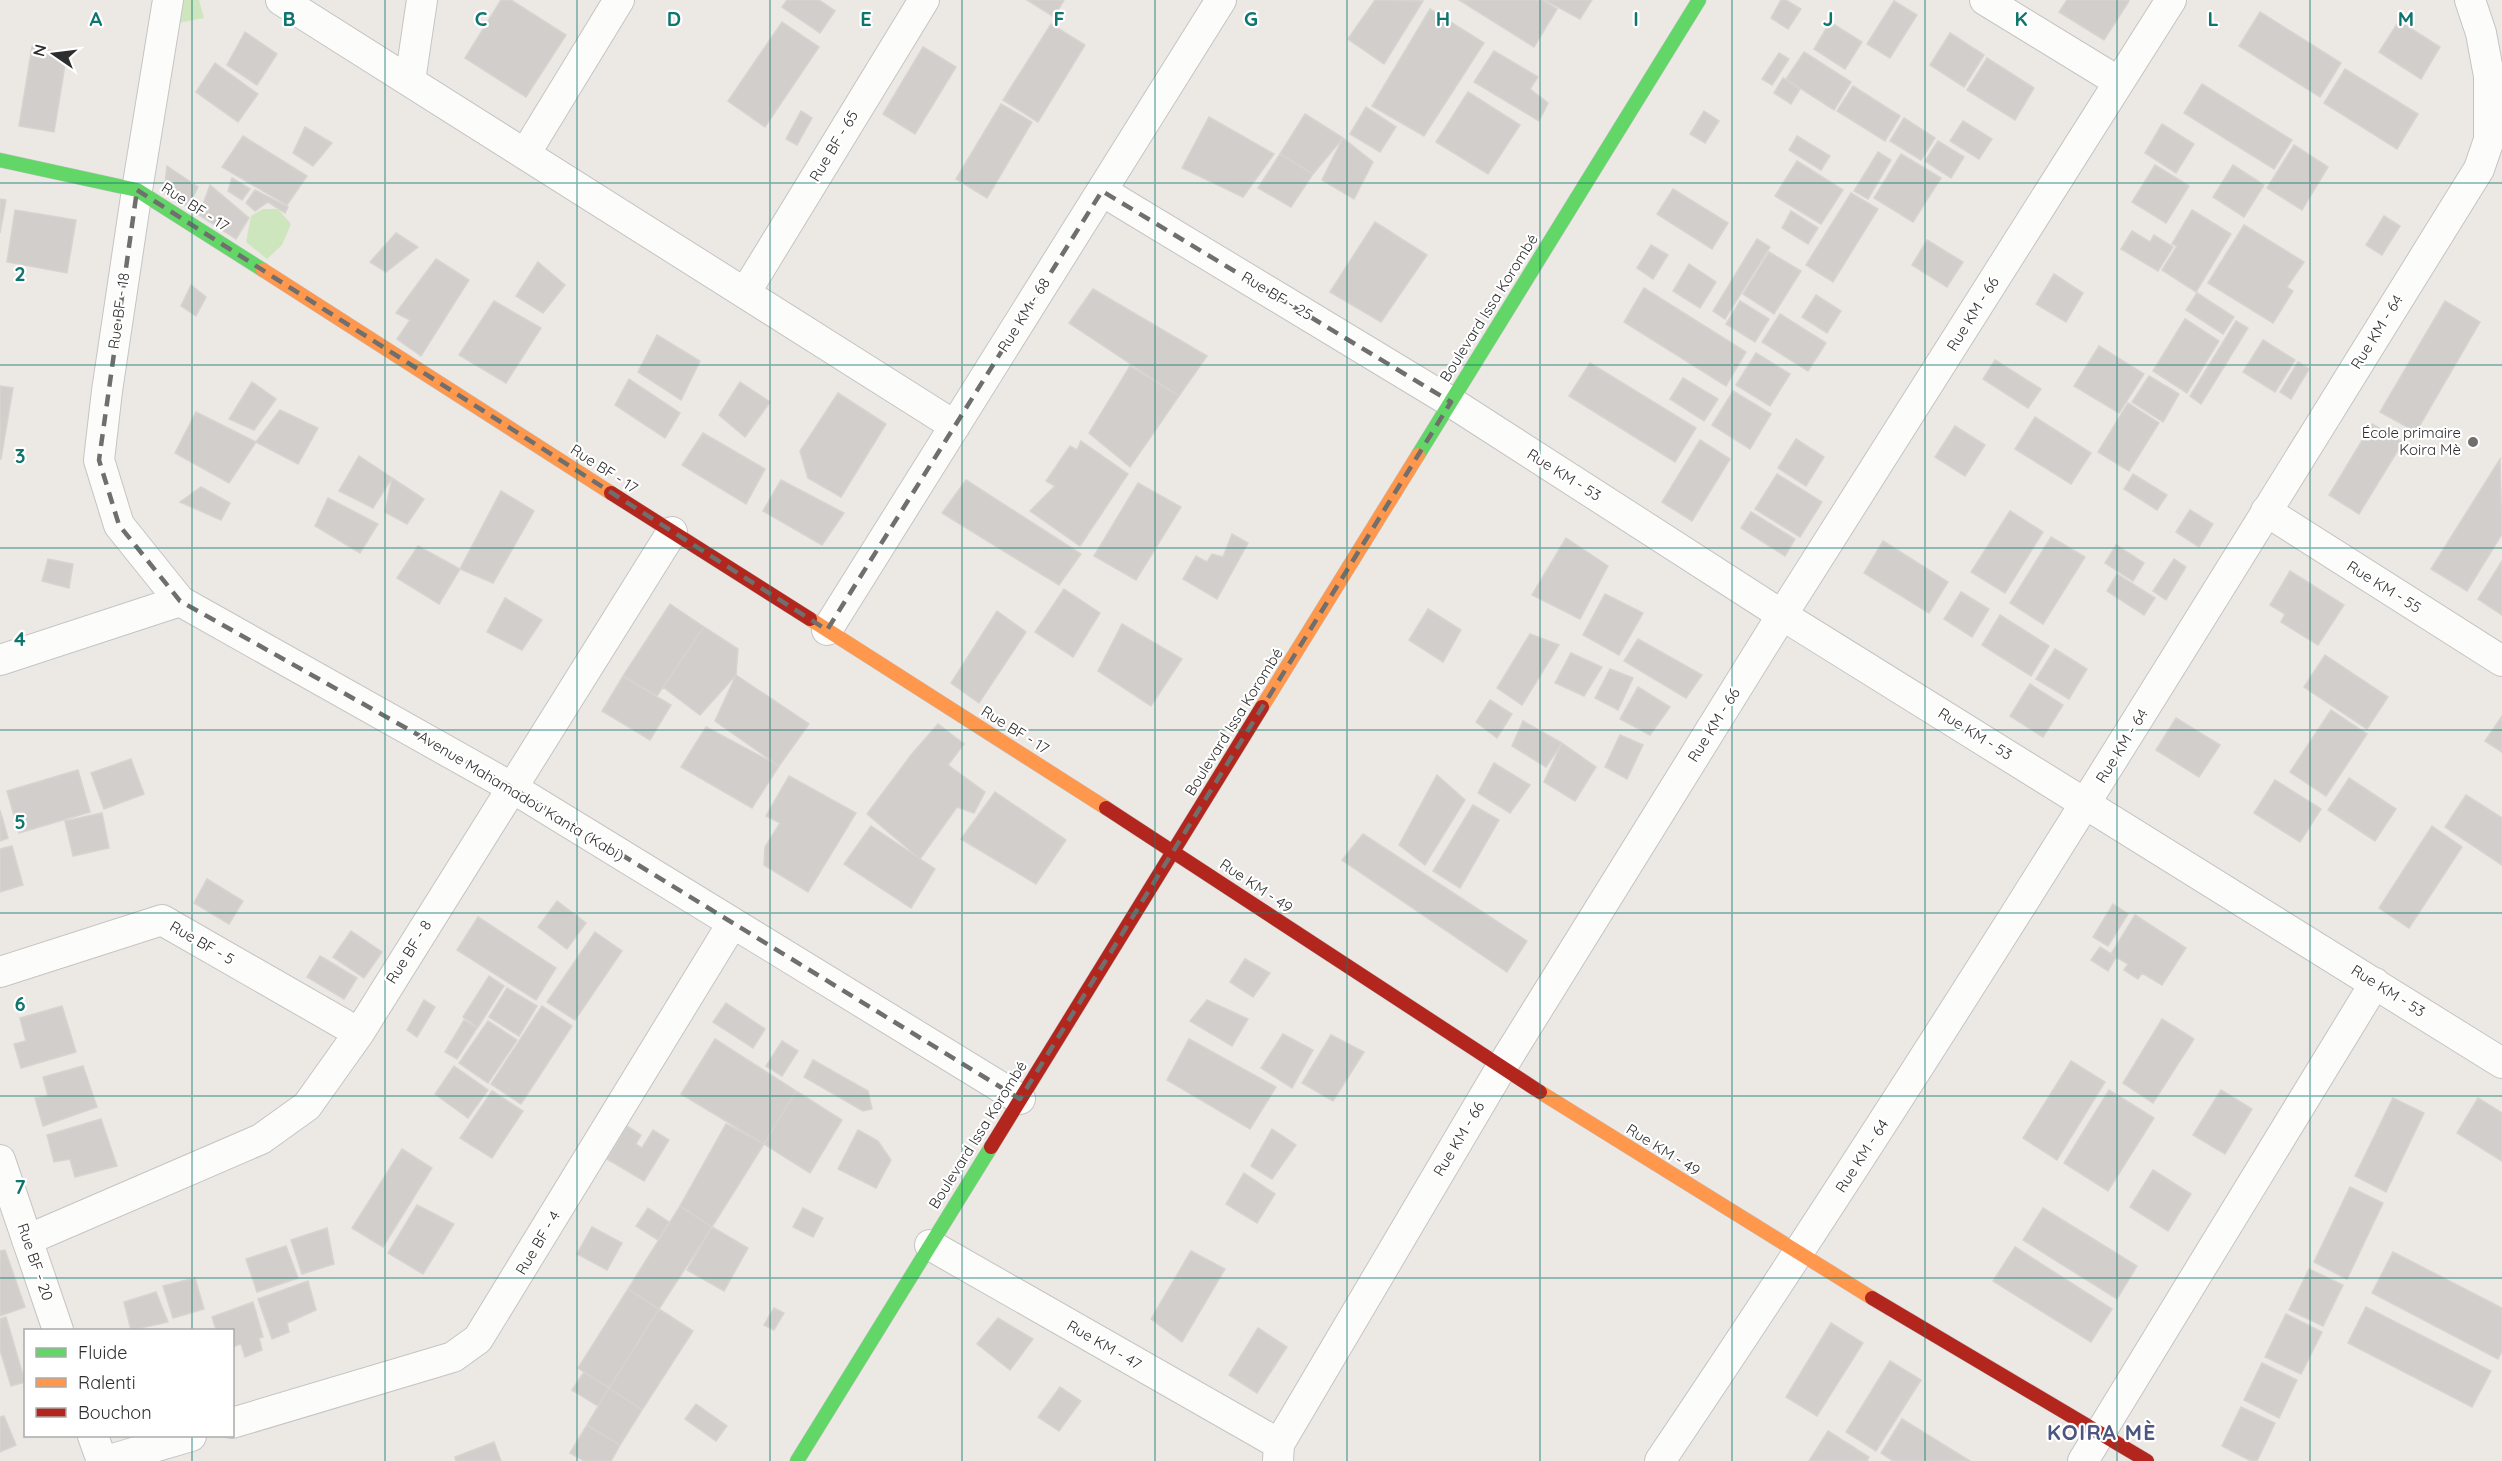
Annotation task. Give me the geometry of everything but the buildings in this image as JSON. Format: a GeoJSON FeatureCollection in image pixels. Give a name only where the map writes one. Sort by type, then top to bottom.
{"type":"FeatureCollection","features":[{"type":"Feature","properties":{"kind":"street","name":"Rue BF - 18"},"geometry":{"type":"LineString","coordinates":[[168,0],[137,190],[99,460],[119,525],[180,601]]}},
{"type":"Feature","properties":{"kind":"street"},"geometry":{"type":"LineString","coordinates":[[281,0],[955,426]]}},
{"type":"Feature","properties":{"kind":"street"},"geometry":{"type":"LineString","coordinates":[[410,81],[422,0]]}},
{"type":"Feature","properties":{"kind":"street"},"geometry":{"type":"LineString","coordinates":[[525,154],[619,0]]}},
{"type":"Feature","properties":{"kind":"street","name":"Rue BF - 65"},"geometry":{"type":"LineString","coordinates":[[745,293],[924,0]]}},
{"type":"Feature","properties":{"kind":"street","name":"Rue KM - 68"},"geometry":{"type":"LineString","coordinates":[[827,630],[1221,0]]}},
{"type":"Feature","properties":{"kind":"street","name":"Boulevard Issa Korombé"},"geometry":{"type":"LineString","coordinates":[[796,1461],[1699,0]]}},
{"type":"Feature","properties":{"kind":"street"},"geometry":{"type":"LineString","coordinates":[[1985,0],[2119,82]]}},
{"type":"Feature","properties":{"kind":"street","name":"Rue KM - 66"},"geometry":{"type":"LineString","coordinates":[[1278,1452],[1501,1068],[1782,615],[2170,0]]}},
{"type":"Feature","properties":{"kind":"street","name":"Rue KM - 64"},"geometry":{"type":"LineString","coordinates":[[1660,1461],[1799,1255],[2087,803],[2495,144],[2489,76],[2481,33],[2470,0]]}},
{"type":"Feature","properties":{"kind":"street","name":"Rue BF - 17"},"geometry":{"type":"LineString","coordinates":[[0,160],[137,190],[1173,851]]}},
{"type":"Feature","properties":{"kind":"street","name":"Rue BF - 25"},"geometry":{"type":"LineString","coordinates":[[1102,191],[1450,402]]}},
{"type":"Feature","properties":{"kind":"street","name":"Rue KM - 53"},"geometry":{"type":"LineString","coordinates":[[1450,402],[1782,615],[2502,1063]]}},
{"type":"Feature","properties":{"kind":"street","name":"Rue KM - 55"},"geometry":{"type":"LineString","coordinates":[[2266,512],[2502,661]]}},
{"type":"Feature","properties":{"kind":"street","name":"Rue BF - 8"},"geometry":{"type":"LineString","coordinates":[[27,1240],[261,1139],[307,1106],[359,1033],[672,532]]}},
{"type":"Feature","properties":{"kind":"street"},"geometry":{"type":"LineString","coordinates":[[0,660],[180,601]]}},
{"type":"Feature","properties":{"kind":"street","name":"Avenue Mahamadou Kanta (Kabi)"},"geometry":{"type":"LineString","coordinates":[[180,601],[511,787],[1020,1099]]}},
{"type":"Feature","properties":{"kind":"street","name":"Rue KM - 49"},"geometry":{"type":"LineString","coordinates":[[1173,851],[1501,1068],[1799,1255],[2146,1461]]}},
{"type":"Feature","properties":{"kind":"street","name":"Rue BF - 5"},"geometry":{"type":"LineString","coordinates":[[0,972],[162,920],[359,1033]]}},
{"type":"Feature","properties":{"kind":"street","name":"Rue BF - 4"},"geometry":{"type":"LineString","coordinates":[[234,1422],[453,1357],[478,1339],[732,924]]}},
{"type":"Feature","properties":{"kind":"street"},"geometry":{"type":"LineString","coordinates":[[2083,1461],[2375,984]]}},
{"type":"Feature","properties":{"kind":"street","name":"Rue BF - 20"},"geometry":{"type":"LineString","coordinates":[[0,1160],[58,1329]]}},
{"type":"Feature","properties":{"kind":"street","name":"Rue KM - 47"},"geometry":{"type":"LineString","coordinates":[[930,1245],[1278,1452]]}},
{"type":"Feature","properties":{"kind":"street"},"geometry":{"type":"LineString","coordinates":[[93,1437],[104,1461],[188,1437]]}},
{"type":"Feature","properties":{"kind":"highlighted area"},"geometry":{"type":"Polygon","coordinates":[[[137,190],[827,630],[1102,191],[1451,402],[1020,1099],[511,787],[180,601],[119,525],[99,460],[137,190]]]}},
{"type":"Feature","properties":{"kind":"green space"},"geometry":{"type":"Polygon","coordinates":[[[180,0],[199,0],[204,18],[178,23],[180,0]]]}},
{"type":"Feature","properties":{"kind":"green space"},"geometry":{"type":"Polygon","coordinates":[[[263,209],[278,209],[291,224],[282,245],[267,259],[246,242],[251,216],[263,209]]]}},
{"type":"Feature","properties":{"kind":"traffic: fast"},"geometry":{"type":"LineString","coordinates":[[1418,455],[1699,0]]}},
{"type":"Feature","properties":{"kind":"traffic: fast"},"geometry":{"type":"LineString","coordinates":[[0,160],[137,190],[263,270]]}},
{"type":"Feature","properties":{"kind":"traffic: fast"},"geometry":{"type":"LineString","coordinates":[[797,1461],[991,1147]]}},
{"type":"Feature","properties":{"kind":"traffic: slow"},"geometry":{"type":"LineString","coordinates":[[263,270],[611,493]]}},
{"type":"Feature","properties":{"kind":"traffic: slow"},"geometry":{"type":"LineString","coordinates":[[1262,707],[1418,455]]}},
{"type":"Feature","properties":{"kind":"traffic: slow"},"geometry":{"type":"LineString","coordinates":[[810,619],[1106,808]]}},
{"type":"Feature","properties":{"kind":"traffic: slow"},"geometry":{"type":"LineString","coordinates":[[1540,1092],[1872,1298]]}},
{"type":"Feature","properties":{"kind":"traffic: jam"},"geometry":{"type":"LineString","coordinates":[[611,493],[810,619]]}},
{"type":"Feature","properties":{"kind":"traffic: jam"},"geometry":{"type":"LineString","coordinates":[[991,1147],[1262,707]]}},
{"type":"Feature","properties":{"kind":"traffic: jam"},"geometry":{"type":"LineString","coordinates":[[1106,808],[1540,1092]]}},
{"type":"Feature","properties":{"kind":"traffic: jam"},"geometry":{"type":"LineString","coordinates":[[1872,1298],[2147,1461]]}},
{"type":"Feature","properties":{"kind":"place","name":"École primaire Koira Mè"},"geometry":{"type":"Point","coordinates":[2473,442]}},
{"type":"Feature","properties":{"kind":"district","name":"KOIRA MÈ"},"geometry":{"type":"Point","coordinates":[2102,1433]}}]}
